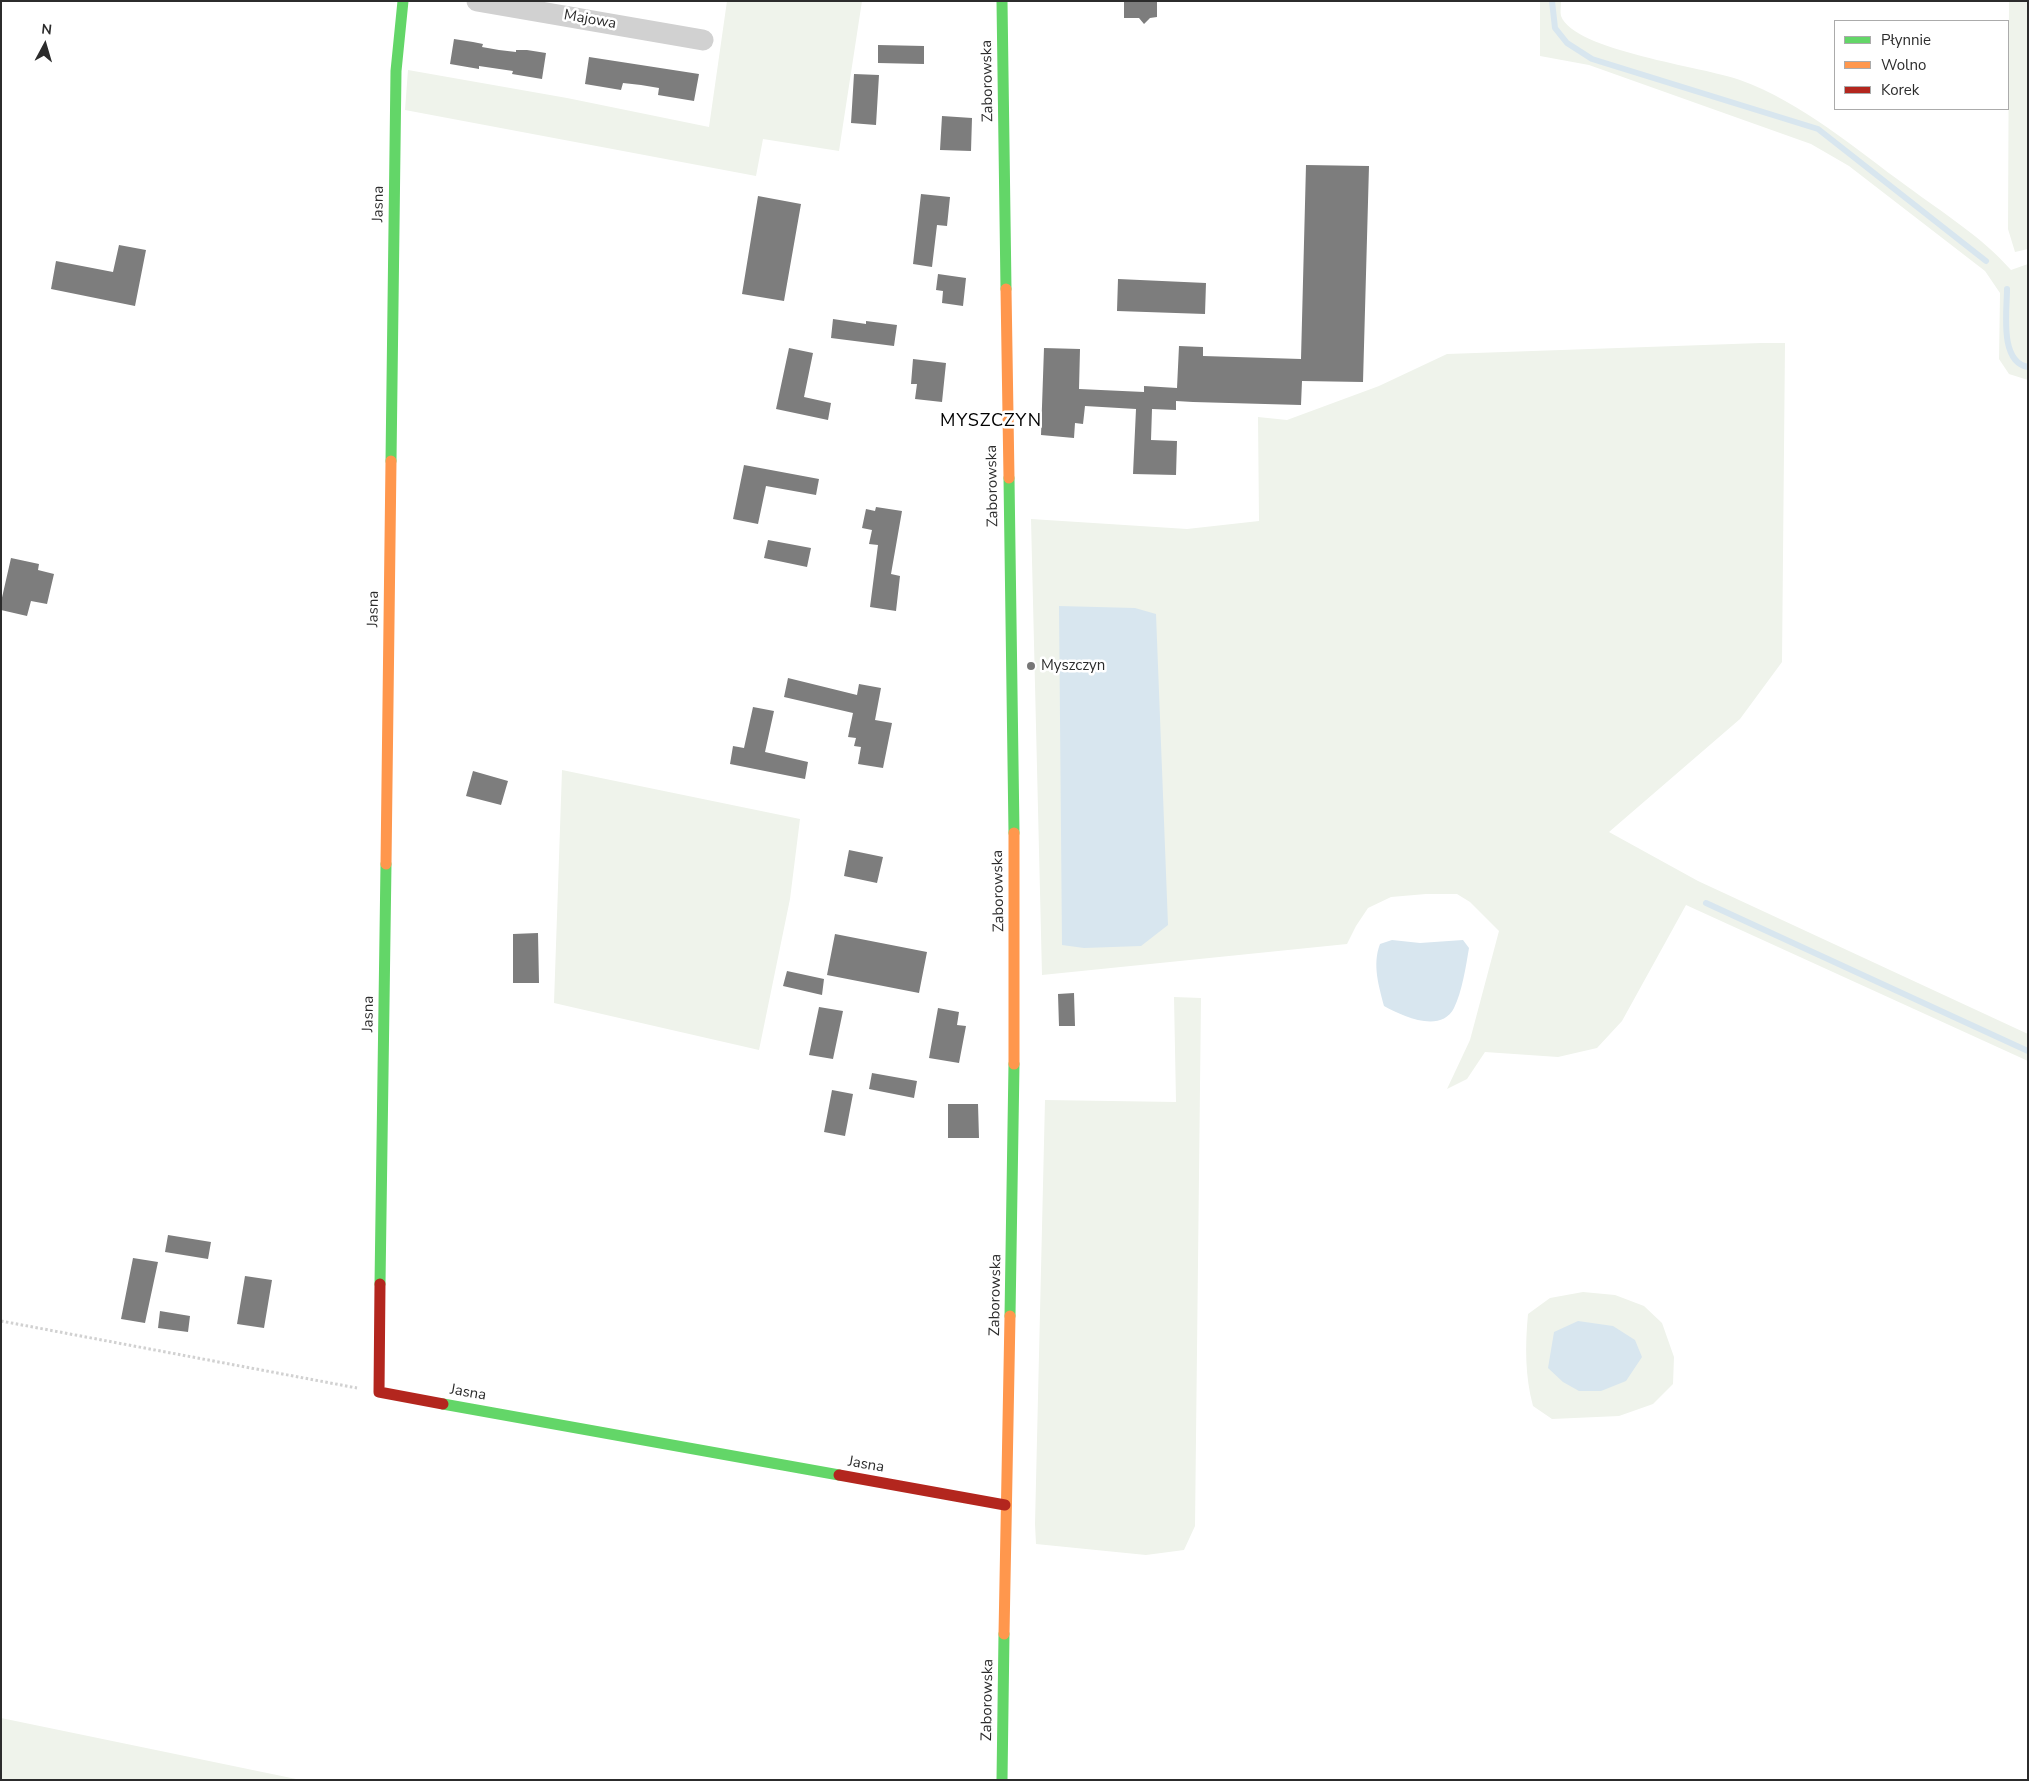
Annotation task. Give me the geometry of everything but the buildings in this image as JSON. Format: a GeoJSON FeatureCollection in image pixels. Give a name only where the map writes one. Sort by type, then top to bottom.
{"type":"FeatureCollection","features":[{"type":"Feature","properties":{"kind":"street","name":"Jasna"},"geometry":{"type":"LineString","coordinates":[[404,1],[396,71],[379,1392],[1005,1505]]}},
{"type":"Feature","properties":{"kind":"street","name":"Majowa"},"geometry":{"type":"LineString","coordinates":[[477,1],[702,40]]}},
{"type":"Feature","properties":{"kind":"street","name":"Zaborowska"},"geometry":{"type":"LineString","coordinates":[[1002,1],[1015,915],[1012,1263],[1005,1505],[1002,1780]]}},
{"type":"Feature","properties":{"kind":"path"},"geometry":{"type":"LineString","coordinates":[[1,1321],[379,1392]]}},
{"type":"Feature","properties":{"kind":"shaded area"},"geometry":{"type":"Polygon","coordinates":[[[727,1],[862,1],[839,151],[763,139],[756,176],[405,110],[408,70],[567,98],[709,127],[727,1]]]}},
{"type":"Feature","properties":{"kind":"shaded area"},"geometry":{"type":"Polygon","coordinates":[[[1540,1],[1561,1],[1561,16],[1571,28],[1590,39],[1642,56],[1740,80],[1785,101],[1827,128],[1962,226],[1988,247],[2011,270],[2028,264],[2028,380],[2009,374],[1999,359],[2000,293],[1985,271],[1849,166],[1811,144],[1589,65],[1540,56],[1540,1]]]}},
{"type":"Feature","properties":{"kind":"shaded area"},"geometry":{"type":"Polygon","coordinates":[[[2009,1],[2028,1],[2028,249],[2015,252],[2008,229],[2009,1]]]}},
{"type":"Feature","properties":{"kind":"shaded area"},"geometry":{"type":"Polygon","coordinates":[[[1785,343],[1782,662],[1740,719],[1609,832],[1698,881],[2028,1034],[2028,1061],[1686,905],[1622,1021],[1597,1048],[1558,1057],[1485,1052],[1467,1079],[1447,1089],[1470,1040],[1499,931],[1470,902],[1457,894],[1391,897],[1368,908],[1347,944],[1042,975],[1031,519],[1187,529],[1259,521],[1258,417],[1287,420],[1379,386],[1447,354],[1785,343]]]}},
{"type":"Feature","properties":{"kind":"shaded area"},"geometry":{"type":"Polygon","coordinates":[[[1059,606],[1135,608],[1156,614],[1168,925],[1141,946],[1084,948],[1062,945],[1059,606]]]}},
{"type":"Feature","properties":{"kind":"shaded area"},"geometry":{"type":"Polygon","coordinates":[[[562,770],[800,819],[790,899],[759,1050],[554,1003],[562,770]]]}},
{"type":"Feature","properties":{"kind":"shaded area"},"geometry":{"type":"Polygon","coordinates":[[[1392,940],[1420,943],[1463,940],[1469,948],[1459,994],[1454,1008],[1448,1016],[1440,1020],[1421,1020],[1411,1018],[1384,1006],[1376,968],[1380,944],[1392,940]]]}},
{"type":"Feature","properties":{"kind":"shaded area"},"geometry":{"type":"Polygon","coordinates":[[[1174,997],[1201,998],[1195,1526],[1184,1550],[1146,1555],[1036,1544],[1045,1100],[1176,1102],[1174,997]]]}},
{"type":"Feature","properties":{"kind":"shaded area"},"geometry":{"type":"Polygon","coordinates":[[[1583,1292],[1615,1295],[1644,1306],[1662,1323],[1674,1357],[1673,1384],[1653,1404],[1619,1416],[1552,1419],[1533,1406],[1526,1361],[1528,1314],[1550,1298],[1583,1292]]]}},
{"type":"Feature","properties":{"kind":"shaded area"},"geometry":{"type":"Polygon","coordinates":[[[1578,1321],[1613,1326],[1635,1340],[1642,1357],[1626,1381],[1601,1391],[1579,1391],[1563,1382],[1548,1368],[1554,1332],[1578,1321]]]}},
{"type":"Feature","properties":{"kind":"shaded area"},"geometry":{"type":"Polygon","coordinates":[[[1,1718],[301,1780],[1,1780],[1,1718]]]}},
{"type":"Feature","properties":{"kind":"waterway"},"geometry":{"type":"LineString","coordinates":[[1552,1],[1555,28],[1567,43],[1592,59],[1818,129],[1986,261]]}},
{"type":"Feature","properties":{"kind":"waterway"},"geometry":{"type":"LineString","coordinates":[[2007,289],[2006,322],[2009,346],[2012,356],[2019,363],[2028,367]]}},
{"type":"Feature","properties":{"kind":"waterway"},"geometry":{"type":"LineString","coordinates":[[1706,903],[2028,1051]]}},
{"type":"Feature","properties":{"kind":"traffic: fast"},"geometry":{"type":"LineString","coordinates":[[391,461],[396,71],[403,1]]}},
{"type":"Feature","properties":{"kind":"traffic: fast"},"geometry":{"type":"LineString","coordinates":[[1002,1],[1006,289]]}},
{"type":"Feature","properties":{"kind":"traffic: fast"},"geometry":{"type":"LineString","coordinates":[[1009,478],[1014,833]]}},
{"type":"Feature","properties":{"kind":"traffic: fast"},"geometry":{"type":"LineString","coordinates":[[380,1284],[386,864]]}},
{"type":"Feature","properties":{"kind":"traffic: fast"},"geometry":{"type":"LineString","coordinates":[[1010,1316],[1014,1064]]}},
{"type":"Feature","properties":{"kind":"traffic: fast"},"geometry":{"type":"LineString","coordinates":[[443,1404],[839,1475]]}},
{"type":"Feature","properties":{"kind":"traffic: fast"},"geometry":{"type":"LineString","coordinates":[[1002,1780],[1004,1634]]}},
{"type":"Feature","properties":{"kind":"traffic: slow"},"geometry":{"type":"LineString","coordinates":[[1006,289],[1009,478]]}},
{"type":"Feature","properties":{"kind":"traffic: slow"},"geometry":{"type":"LineString","coordinates":[[386,864],[391,461]]}},
{"type":"Feature","properties":{"kind":"traffic: slow"},"geometry":{"type":"LineString","coordinates":[[1014,833],[1014,1064]]}},
{"type":"Feature","properties":{"kind":"traffic: slow"},"geometry":{"type":"LineString","coordinates":[[1004,1634],[1010,1316]]}},
{"type":"Feature","properties":{"kind":"traffic: jam"},"geometry":{"type":"LineString","coordinates":[[380,1284],[379,1392],[443,1404]]}},
{"type":"Feature","properties":{"kind":"traffic: jam"},"geometry":{"type":"LineString","coordinates":[[839,1475],[1005,1505]]}},
{"type":"Feature","properties":{"kind":"place","name":"Myszczyn"},"geometry":{"type":"Point","coordinates":[1031,666]}},
{"type":"Feature","properties":{"kind":"district","name":"MYSZCZYN"},"geometry":{"type":"Point","coordinates":[991,422]}}]}
